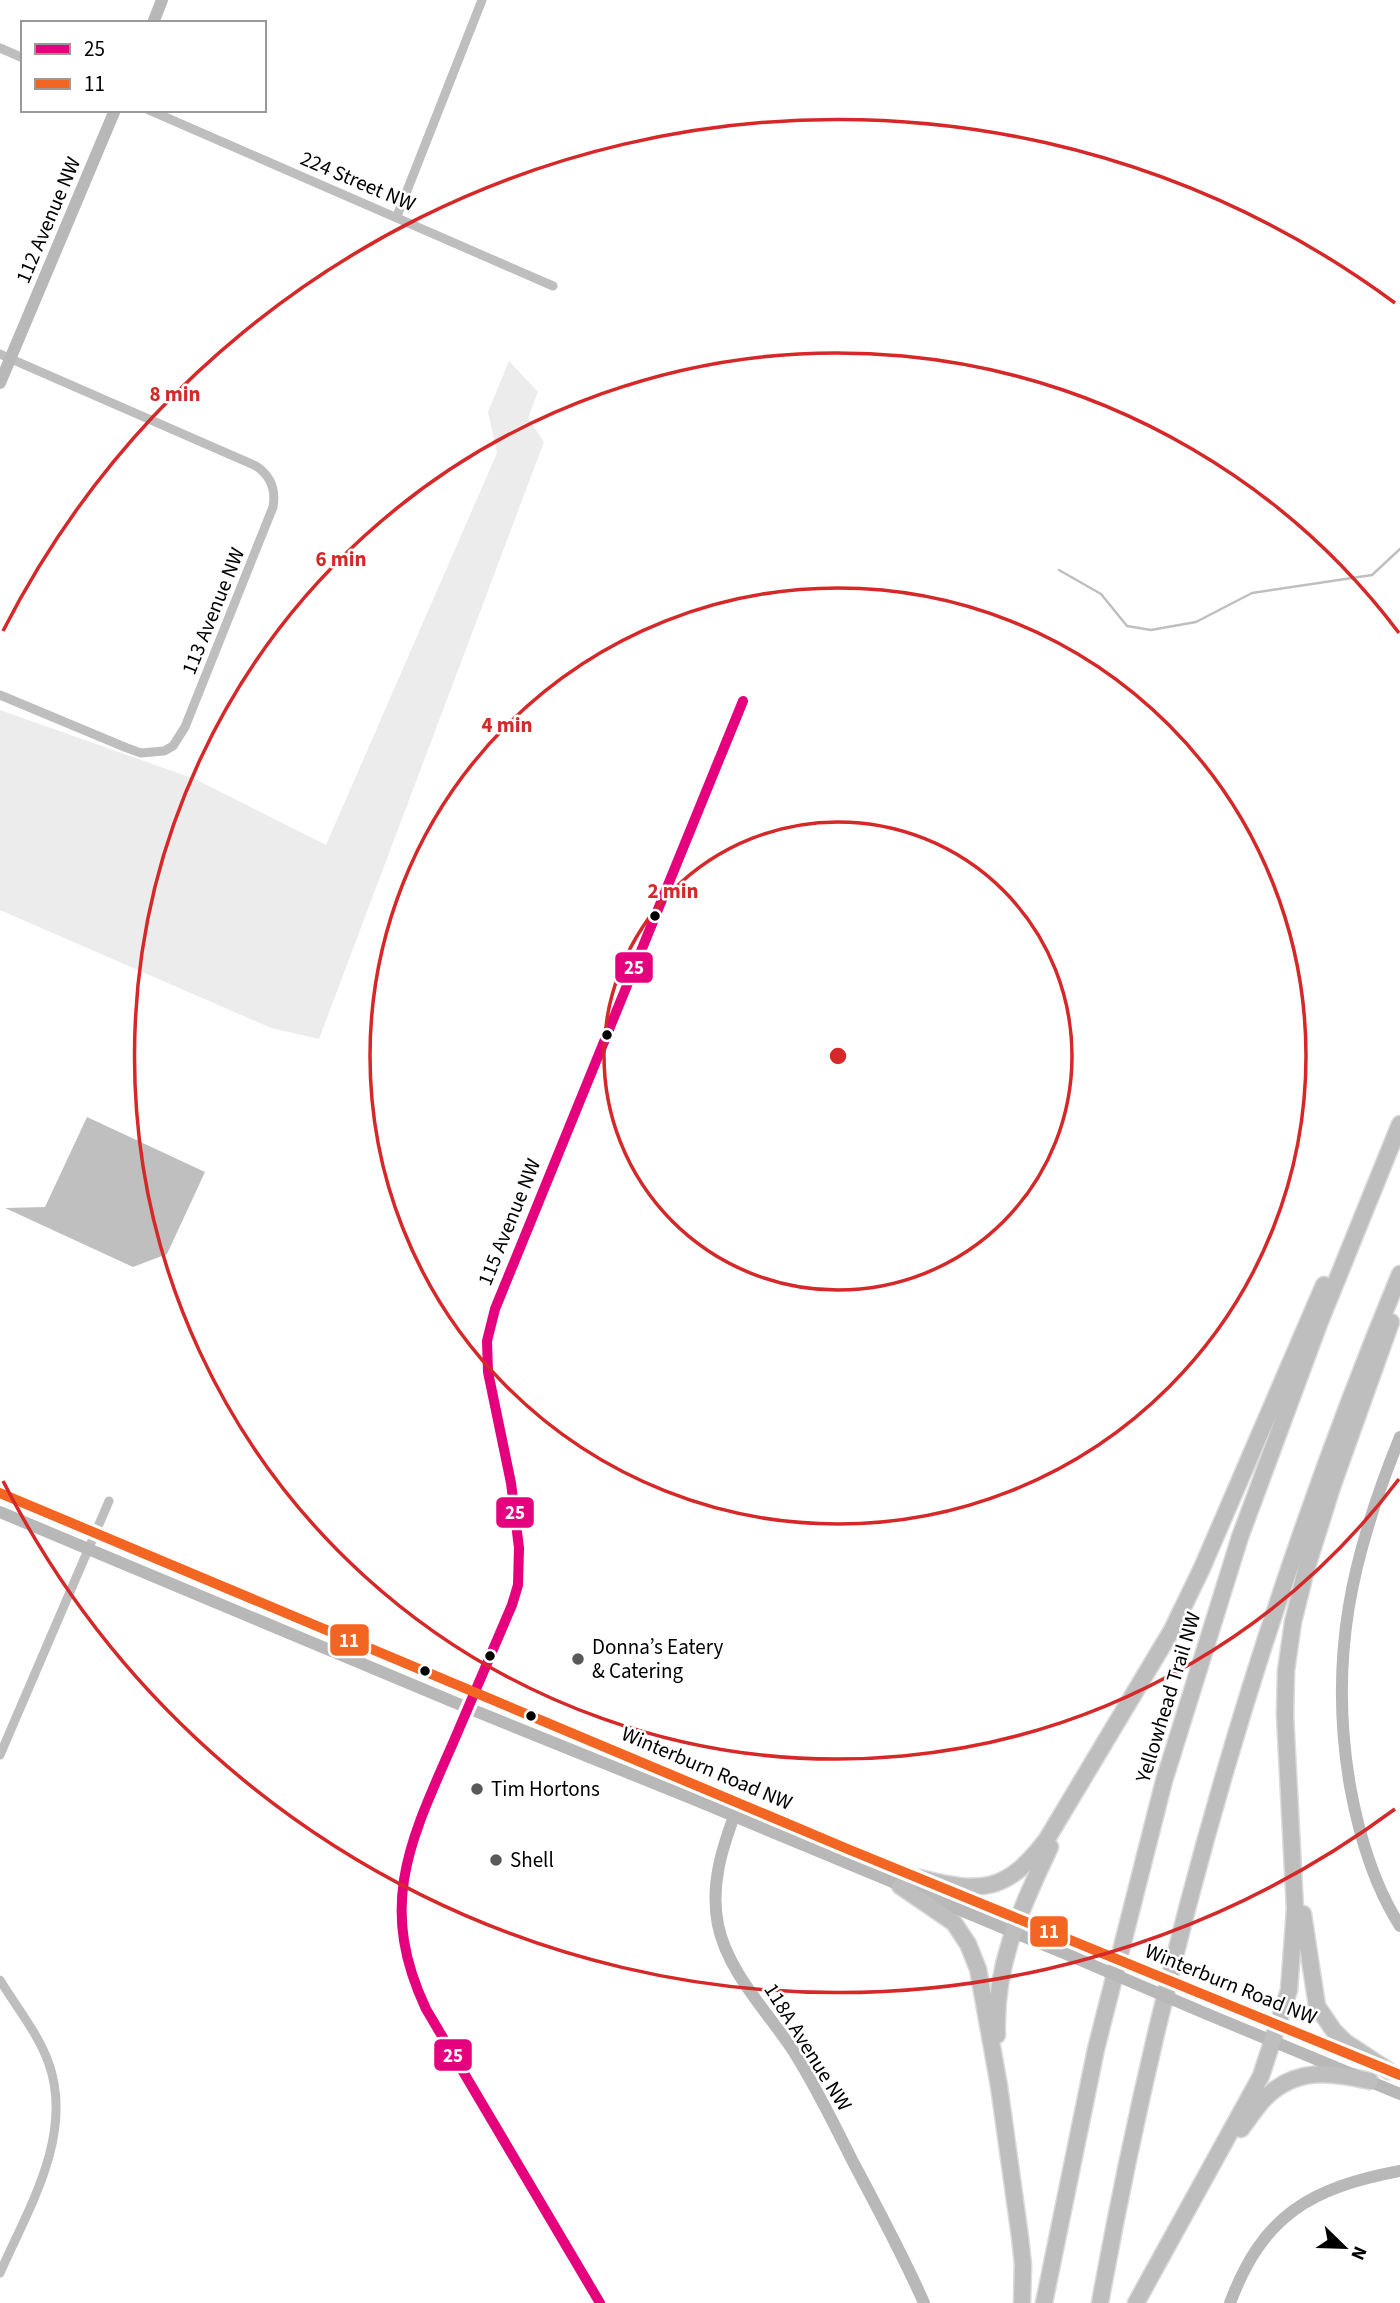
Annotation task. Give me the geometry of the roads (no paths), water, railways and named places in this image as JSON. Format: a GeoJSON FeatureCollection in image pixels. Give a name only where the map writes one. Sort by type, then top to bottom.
{"type":"FeatureCollection","features":[{"type":"Feature","properties":{"kind":"highway","name":"Yellowhead Trail NW"},"geometry":{"type":"LineString","coordinates":[[1044,2303],[1096,2049],[1164,1781],[1240,1537],[1309,1350],[1400,1124]]}},
{"type":"Feature","properties":{"kind":"highway"},"geometry":{"type":"LineString","coordinates":[[920,1878],[972,1888],[993,1885],[1013,1875],[1034,1856],[1074,1795],[1172,1630],[1208,1556],[1321,1290],[1369,1198]]}},
{"type":"Feature","properties":{"kind":"highway"},"geometry":{"type":"LineString","coordinates":[[1100,2303],[1151,2057],[1219,1790],[1299,1536],[1360,1371],[1400,1274]]}},
{"type":"Feature","properties":{"kind":"highway"},"geometry":{"type":"LineString","coordinates":[[1136,2303],[1261,2076],[1292,1973],[1294,1853],[1285,1715],[1286,1671],[1293,1622],[1332,1487],[1400,1296]]}},
{"type":"Feature","properties":{"kind":"highway"},"geometry":{"type":"LineString","coordinates":[[999,2086],[998,1994],[1015,1924],[1074,1795]]}},
{"type":"Feature","properties":{"kind":"highway"},"geometry":{"type":"LineString","coordinates":[[1294,1853],[1317,2006],[1345,2042],[1394,2073]]}},
{"type":"Feature","properties":{"kind":"highway"},"geometry":{"type":"LineString","coordinates":[[900,1886],[954,1923],[968,1944],[978,1969],[999,2086],[1020,2237],[1023,2265],[1022,2303]]}},
{"type":"Feature","properties":{"kind":"highway"},"geometry":{"type":"LineString","coordinates":[[1213,2164],[1265,2097],[1289,2080],[1338,2073],[1370,2081]]}},
{"type":"Feature","properties":{"kind":"main road"},"geometry":{"type":"LineString","coordinates":[[154,21],[162,0]]}},
{"type":"Feature","properties":{"kind":"main road","name":"112 Avenue NW"},"geometry":{"type":"LineString","coordinates":[[0,383],[5,356],[114,112]]}},
{"type":"Feature","properties":{"kind":"main road"},"geometry":{"type":"LineString","coordinates":[[1400,1437],[1375,1499],[1355,1570],[1341,1663],[1343,1730],[1355,1814],[1365,1851],[1400,1926]]}},
{"type":"Feature","properties":{"kind":"main road","name":"Winterburn Road NW"},"geometry":{"type":"LineString","coordinates":[[0,1493],[920,1878],[1015,1924],[1071,1956],[1207,2014],[1276,2032],[1394,2073]]}},
{"type":"Feature","properties":{"kind":"main road","name":"Winterburn Road NW"},"geometry":{"type":"LineString","coordinates":[[0,1512],[468,1709],[900,1886],[1074,1941],[1213,1998],[1370,2081],[1400,2094]]}},
{"type":"Feature","properties":{"kind":"main road","name":"115 Avenue NW"},"geometry":{"type":"LineString","coordinates":[[475,1692],[417,1824],[407,1859],[401,1886],[400,1908],[407,1961],[426,2009],[600,2303]]}},
{"type":"Feature","properties":{"kind":"main road","name":"118A Avenue NW"},"geometry":{"type":"LineString","coordinates":[[739,1802],[724,1842],[715,1883],[718,1926],[725,1948],[736,1970],[794,2053],[823,2104],[924,2303]]}},
{"type":"Feature","properties":{"kind":"main road"},"geometry":{"type":"LineString","coordinates":[[1230,2303],[1255,2250],[1287,2213],[1337,2187],[1400,2171]]}},
{"type":"Feature","properties":{"kind":"street"},"geometry":{"type":"LineString","coordinates":[[397,216],[482,0]]}},
{"type":"Feature","properties":{"kind":"street"},"geometry":{"type":"LineString","coordinates":[[0,48],[21,57]]}},
{"type":"Feature","properties":{"kind":"street","name":"224 Street NW"},"geometry":{"type":"LineString","coordinates":[[154,112],[553,286]]}},
{"type":"Feature","properties":{"kind":"street","name":"113 Avenue NW"},"geometry":{"type":"LineString","coordinates":[[0,695],[127,748],[153,753],[173,746],[185,727],[273,507],[275,494],[263,471],[256,466],[5,356]]}},
{"type":"Feature","properties":{"kind":"street","name":"115 Avenue NW"},"geometry":{"type":"LineString","coordinates":[[475,1692],[517,1592],[520,1566],[512,1483],[488,1372],[487,1341],[495,1309],[743,701]]}},
{"type":"Feature","properties":{"kind":"street"},"geometry":{"type":"LineString","coordinates":[[0,1755],[109,1501]]}},
{"type":"Feature","properties":{"kind":"street"},"geometry":{"type":"LineString","coordinates":[[0,1980],[37,2037],[49,2065],[55,2092],[56,2119],[49,2158],[0,2273]]}},
{"type":"Feature","properties":{"kind":"waterway"},"geometry":{"type":"LineString","coordinates":[[1059,570],[1101,594],[1127,626],[1151,630],[1196,622],[1252,593],[1372,575],[1400,549]]}},
{"type":"Feature","properties":{"kind":"place","name":"Donna’s Eatery & Catering"},"geometry":{"type":"Point","coordinates":[578,1659]}},
{"type":"Feature","properties":{"kind":"place","name":"Tim Hortons"},"geometry":{"type":"Point","coordinates":[477,1789]}},
{"type":"Feature","properties":{"kind":"place","name":"Shell"},"geometry":{"type":"Point","coordinates":[496,1860]}}]}
